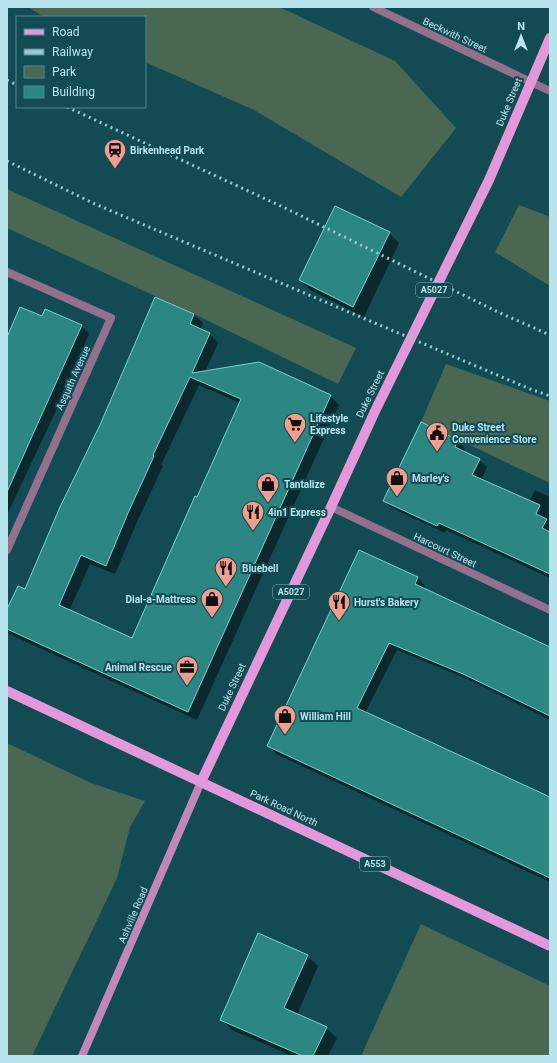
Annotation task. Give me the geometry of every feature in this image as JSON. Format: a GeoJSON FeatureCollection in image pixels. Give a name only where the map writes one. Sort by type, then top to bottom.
{"type":"FeatureCollection","features":[{"type":"Feature","properties":{"kind":"main road","name":"Duke Street"},"geometry":{"type":"LineString","coordinates":[[201,782],[332,507],[380,401],[489,180],[550,38]]}},
{"type":"Feature","properties":{"kind":"main road","name":"Park Road North"},"geometry":{"type":"LineString","coordinates":[[7,691],[550,946]]}},
{"type":"Feature","properties":{"kind":"street","name":"Beckwith Street"},"geometry":{"type":"LineString","coordinates":[[373,7],[550,91]]}},
{"type":"Feature","properties":{"kind":"street","name":"Asquith Avenue"},"geometry":{"type":"LineString","coordinates":[[7,272],[111,318],[7,550]]}},
{"type":"Feature","properties":{"kind":"street","name":"Harcourt Street"},"geometry":{"type":"LineString","coordinates":[[332,507],[550,610]]}},
{"type":"Feature","properties":{"kind":"street","name":"Ashville Road"},"geometry":{"type":"LineString","coordinates":[[82,1056],[201,782]]}},
{"type":"Feature","properties":{"kind":"green space"},"geometry":{"type":"Polygon","coordinates":[[[28,7],[279,7],[395,61],[456,128],[401,197],[254,110],[146,62],[146,16],[42,16],[28,7]]]}},
{"type":"Feature","properties":{"kind":"green space"},"geometry":{"type":"Polygon","coordinates":[[[7,189],[356,348],[338,384],[194,314],[7,228],[7,189]]]}},
{"type":"Feature","properties":{"kind":"green space"},"geometry":{"type":"Polygon","coordinates":[[[519,205],[550,217],[550,286],[495,252],[519,205]]]}},
{"type":"Feature","properties":{"kind":"green space"},"geometry":{"type":"Polygon","coordinates":[[[446,364],[550,401],[550,483],[421,422],[446,364]]]}},
{"type":"Feature","properties":{"kind":"green space"},"geometry":{"type":"Polygon","coordinates":[[[7,743],[91,783],[145,801],[130,827],[117,878],[32,1056],[7,1056],[7,743]]]}},
{"type":"Feature","properties":{"kind":"green space"},"geometry":{"type":"Polygon","coordinates":[[[421,924],[550,986],[550,1056],[361,1056],[421,924]]]}},
{"type":"Feature","properties":{"kind":"building"},"geometry":{"type":"Polygon","coordinates":[[[335,206],[390,232],[353,307],[299,280],[335,206]]]}},
{"type":"Feature","properties":{"kind":"building"},"geometry":{"type":"Polygon","coordinates":[[[155,297],[194,314],[190,324],[210,333],[192,373],[259,362],[331,395],[188,712],[7,629],[7,609],[18,586],[25,589],[60,507],[100,425],[155,297]],[[190,377],[153,455],[154,456],[106,566],[81,555],[59,605],[132,638],[195,496],[197,497],[241,399],[190,377]]]}},
{"type":"Feature","properties":{"kind":"building"},"geometry":{"type":"Polygon","coordinates":[[[20,307],[42,316],[45,309],[82,325],[7,492],[7,337],[20,307]]]}},
{"type":"Feature","properties":{"kind":"building"},"geometry":{"type":"Polygon","coordinates":[[[421,422],[458,440],[455,447],[480,459],[472,475],[540,505],[536,514],[547,519],[542,528],[550,532],[550,574],[439,523],[437,526],[383,501],[421,422]]]}},
{"type":"Feature","properties":{"kind":"building"},"geometry":{"type":"Polygon","coordinates":[[[359,550],[418,577],[415,584],[550,647],[550,716],[463,674],[389,643],[357,708],[550,797],[550,878],[267,746],[359,550]]]}},
{"type":"Feature","properties":{"kind":"building"},"geometry":{"type":"Polygon","coordinates":[[[258,933],[308,955],[284,1008],[327,1027],[313,1056],[303,1056],[220,1020],[258,933]]]}},
{"type":"Feature","properties":{"kind":"railway"},"geometry":{"type":"LineString","coordinates":[[7,80],[16,84]]}},
{"type":"Feature","properties":{"kind":"railway"},"geometry":{"type":"LineString","coordinates":[[69,108],[285,208],[498,312],[550,335]]}},
{"type":"Feature","properties":{"kind":"railway"},"geometry":{"type":"LineString","coordinates":[[7,161],[95,204],[530,389],[550,396]]}},
{"type":"Feature","properties":{"kind":"place","name":"Birkenhead Park"},"geometry":{"type":"Point","coordinates":[115,170]}},
{"type":"Feature","properties":{"kind":"place","name":"Lifestyle Express"},"geometry":{"type":"Point","coordinates":[295,444]}},
{"type":"Feature","properties":{"kind":"place","name":"Duke Street Convenience Store"},"geometry":{"type":"Point","coordinates":[437,452]}},
{"type":"Feature","properties":{"kind":"place","name":"Marley's"},"geometry":{"type":"Point","coordinates":[397,498]}},
{"type":"Feature","properties":{"kind":"place","name":"Tantalize"},"geometry":{"type":"Point","coordinates":[268,504]}},
{"type":"Feature","properties":{"kind":"place","name":"4in1 Express"},"geometry":{"type":"Point","coordinates":[253,532]}},
{"type":"Feature","properties":{"kind":"place","name":"Bluebell"},"geometry":{"type":"Point","coordinates":[226,588]}},
{"type":"Feature","properties":{"kind":"place","name":"Dial-a-Mattress"},"geometry":{"type":"Point","coordinates":[212,618]}},
{"type":"Feature","properties":{"kind":"place","name":"Hurst's Bakery"},"geometry":{"type":"Point","coordinates":[339,622]}},
{"type":"Feature","properties":{"kind":"place","name":"Animal Rescue"},"geometry":{"type":"Point","coordinates":[187,686]}},
{"type":"Feature","properties":{"kind":"place","name":"William Hill"},"geometry":{"type":"Point","coordinates":[285,736]}}]}
